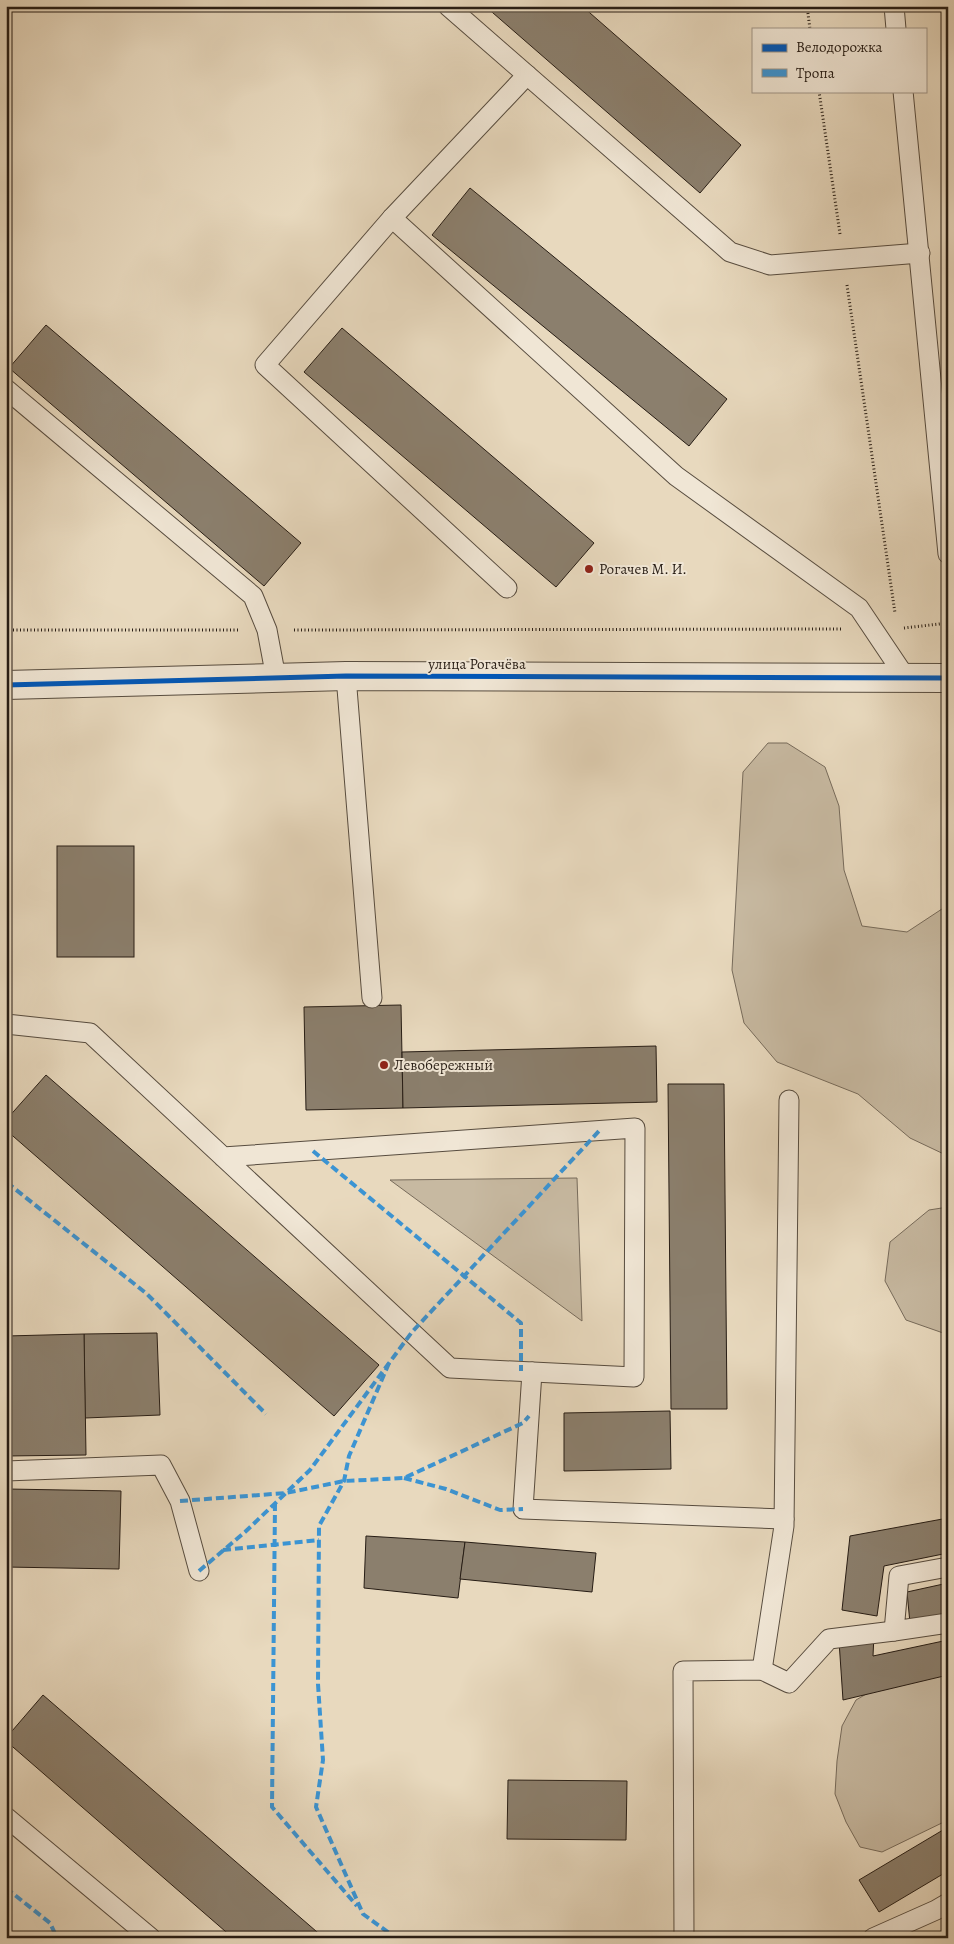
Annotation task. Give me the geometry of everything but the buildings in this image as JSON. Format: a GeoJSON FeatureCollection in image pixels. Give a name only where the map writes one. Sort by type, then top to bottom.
{"type":"FeatureCollection","features":[{"type":"Feature","properties":{"kind":"street","name":"улица Рогачёва"},"geometry":{"type":"LineString","coordinates":[[6,685],[346,676],[948,678]]}},
{"type":"Feature","properties":{"kind":"lane"},"geometry":{"type":"LineString","coordinates":[[448,6],[730,252],[770,265],[920,253]]}},
{"type":"Feature","properties":{"kind":"lane"},"geometry":{"type":"LineString","coordinates":[[894,6],[896,28]]}},
{"type":"Feature","properties":{"kind":"lane"},"geometry":{"type":"LineString","coordinates":[[506,588],[265,365],[392,218],[527,75]]}},
{"type":"Feature","properties":{"kind":"lane"},"geometry":{"type":"LineString","coordinates":[[902,92],[920,253],[948,554]]}},
{"type":"Feature","properties":{"kind":"lane"},"geometry":{"type":"LineString","coordinates":[[392,218],[676,476],[859,608],[906,678]]}},
{"type":"Feature","properties":{"kind":"lane"},"geometry":{"type":"LineString","coordinates":[[6,390],[253,596],[267,630],[276,678]]}},
{"type":"Feature","properties":{"kind":"lane"},"geometry":{"type":"LineString","coordinates":[[346,676],[372,998]]}},
{"type":"Feature","properties":{"kind":"lane"},"geometry":{"type":"LineString","coordinates":[[6,1024],[90,1034],[450,1368],[634,1377],[635,1128],[223,1157]]}},
{"type":"Feature","properties":{"kind":"lane"},"geometry":{"type":"LineString","coordinates":[[762,1670],[784,1518],[790,1100]]}},
{"type":"Feature","properties":{"kind":"lane"},"geometry":{"type":"LineString","coordinates":[[532,1372],[523,1509],[784,1518]]}},
{"type":"Feature","properties":{"kind":"lane"},"geometry":{"type":"LineString","coordinates":[[6,1471],[161,1465],[180,1500],[199,1571]]}},
{"type":"Feature","properties":{"kind":"lane"},"geometry":{"type":"LineString","coordinates":[[894,1631],[899,1576],[948,1567]]}},
{"type":"Feature","properties":{"kind":"lane"},"geometry":{"type":"LineString","coordinates":[[684,1938],[682,1671],[762,1670],[789,1683],[829,1639],[948,1623]]}},
{"type":"Feature","properties":{"kind":"lane"},"geometry":{"type":"LineString","coordinates":[[6,1817],[151,1938]]}},
{"type":"Feature","properties":{"kind":"lane"},"geometry":{"type":"LineString","coordinates":[[873,1938],[936,1910],[948,1902]]}},
{"type":"Feature","properties":{"kind":"path"},"geometry":{"type":"LineString","coordinates":[[807,6],[810,28]]}},
{"type":"Feature","properties":{"kind":"path"},"geometry":{"type":"LineString","coordinates":[[819,92],[897,629]]}},
{"type":"Feature","properties":{"kind":"path"},"geometry":{"type":"LineString","coordinates":[[6,630],[897,629],[948,623]]}},
{"type":"Feature","properties":{"kind":"shaded area"},"geometry":{"type":"Polygon","coordinates":[[[768,743],[787,743],[825,767],[839,806],[844,870],[862,926],[907,932],[948,905],[948,1156],[910,1138],[858,1094],[777,1062],[744,1023],[732,970],[743,772],[768,743]]]}},
{"type":"Feature","properties":{"kind":"shaded area"},"geometry":{"type":"Polygon","coordinates":[[[577,1178],[582,1321],[390,1180],[577,1178]]]}},
{"type":"Feature","properties":{"kind":"shaded area"},"geometry":{"type":"Polygon","coordinates":[[[948,1207],[948,1333],[946,1334],[906,1320],[885,1281],[890,1242],[929,1210],[948,1207]]]}},
{"type":"Feature","properties":{"kind":"shaded area"},"geometry":{"type":"Polygon","coordinates":[[[948,1671],[948,1820],[882,1852],[860,1847],[846,1822],[835,1794],[842,1726],[856,1700],[897,1676],[948,1671]]]}},
{"type":"Feature","properties":{"kind":"marked path"},"geometry":{"type":"LineString","coordinates":[[199,1571],[245,1532],[310,1470],[412,1332],[599,1131]]}},
{"type":"Feature","properties":{"kind":"marked path"},"geometry":{"type":"LineString","coordinates":[[313,1151],[521,1323],[521,1371]]}},
{"type":"Feature","properties":{"kind":"marked path"},"geometry":{"type":"LineString","coordinates":[[6,1184],[10,1185],[147,1294],[266,1414]]}},
{"type":"Feature","properties":{"kind":"marked path"},"geometry":{"type":"LineString","coordinates":[[389,1363],[349,1456],[344,1481],[319,1526],[318,1684],[323,1760],[316,1807],[363,1914],[396,1938]]}},
{"type":"Feature","properties":{"kind":"marked path"},"geometry":{"type":"LineString","coordinates":[[180,1501],[286,1493],[344,1481],[404,1478],[523,1423],[529,1416]]}},
{"type":"Feature","properties":{"kind":"marked path"},"geometry":{"type":"LineString","coordinates":[[404,1478],[446,1489],[500,1510],[523,1509]]}},
{"type":"Feature","properties":{"kind":"marked path"},"geometry":{"type":"LineString","coordinates":[[275,1503],[272,1807],[357,1906]]}},
{"type":"Feature","properties":{"kind":"marked path"},"geometry":{"type":"LineString","coordinates":[[223,1550],[319,1540]]}},
{"type":"Feature","properties":{"kind":"marked path"},"geometry":{"type":"LineString","coordinates":[[6,1888],[50,1923],[57,1938]]}},
{"type":"Feature","properties":{"kind":"cycle path"},"geometry":{"type":"LineString","coordinates":[[6,685],[346,676],[948,678]]}},
{"type":"Feature","properties":{"kind":"place","name":"Рогачев М. И."},"geometry":{"type":"Point","coordinates":[589,569]}},
{"type":"Feature","properties":{"kind":"place","name":"Левобережный"},"geometry":{"type":"Point","coordinates":[384,1065]}}]}
